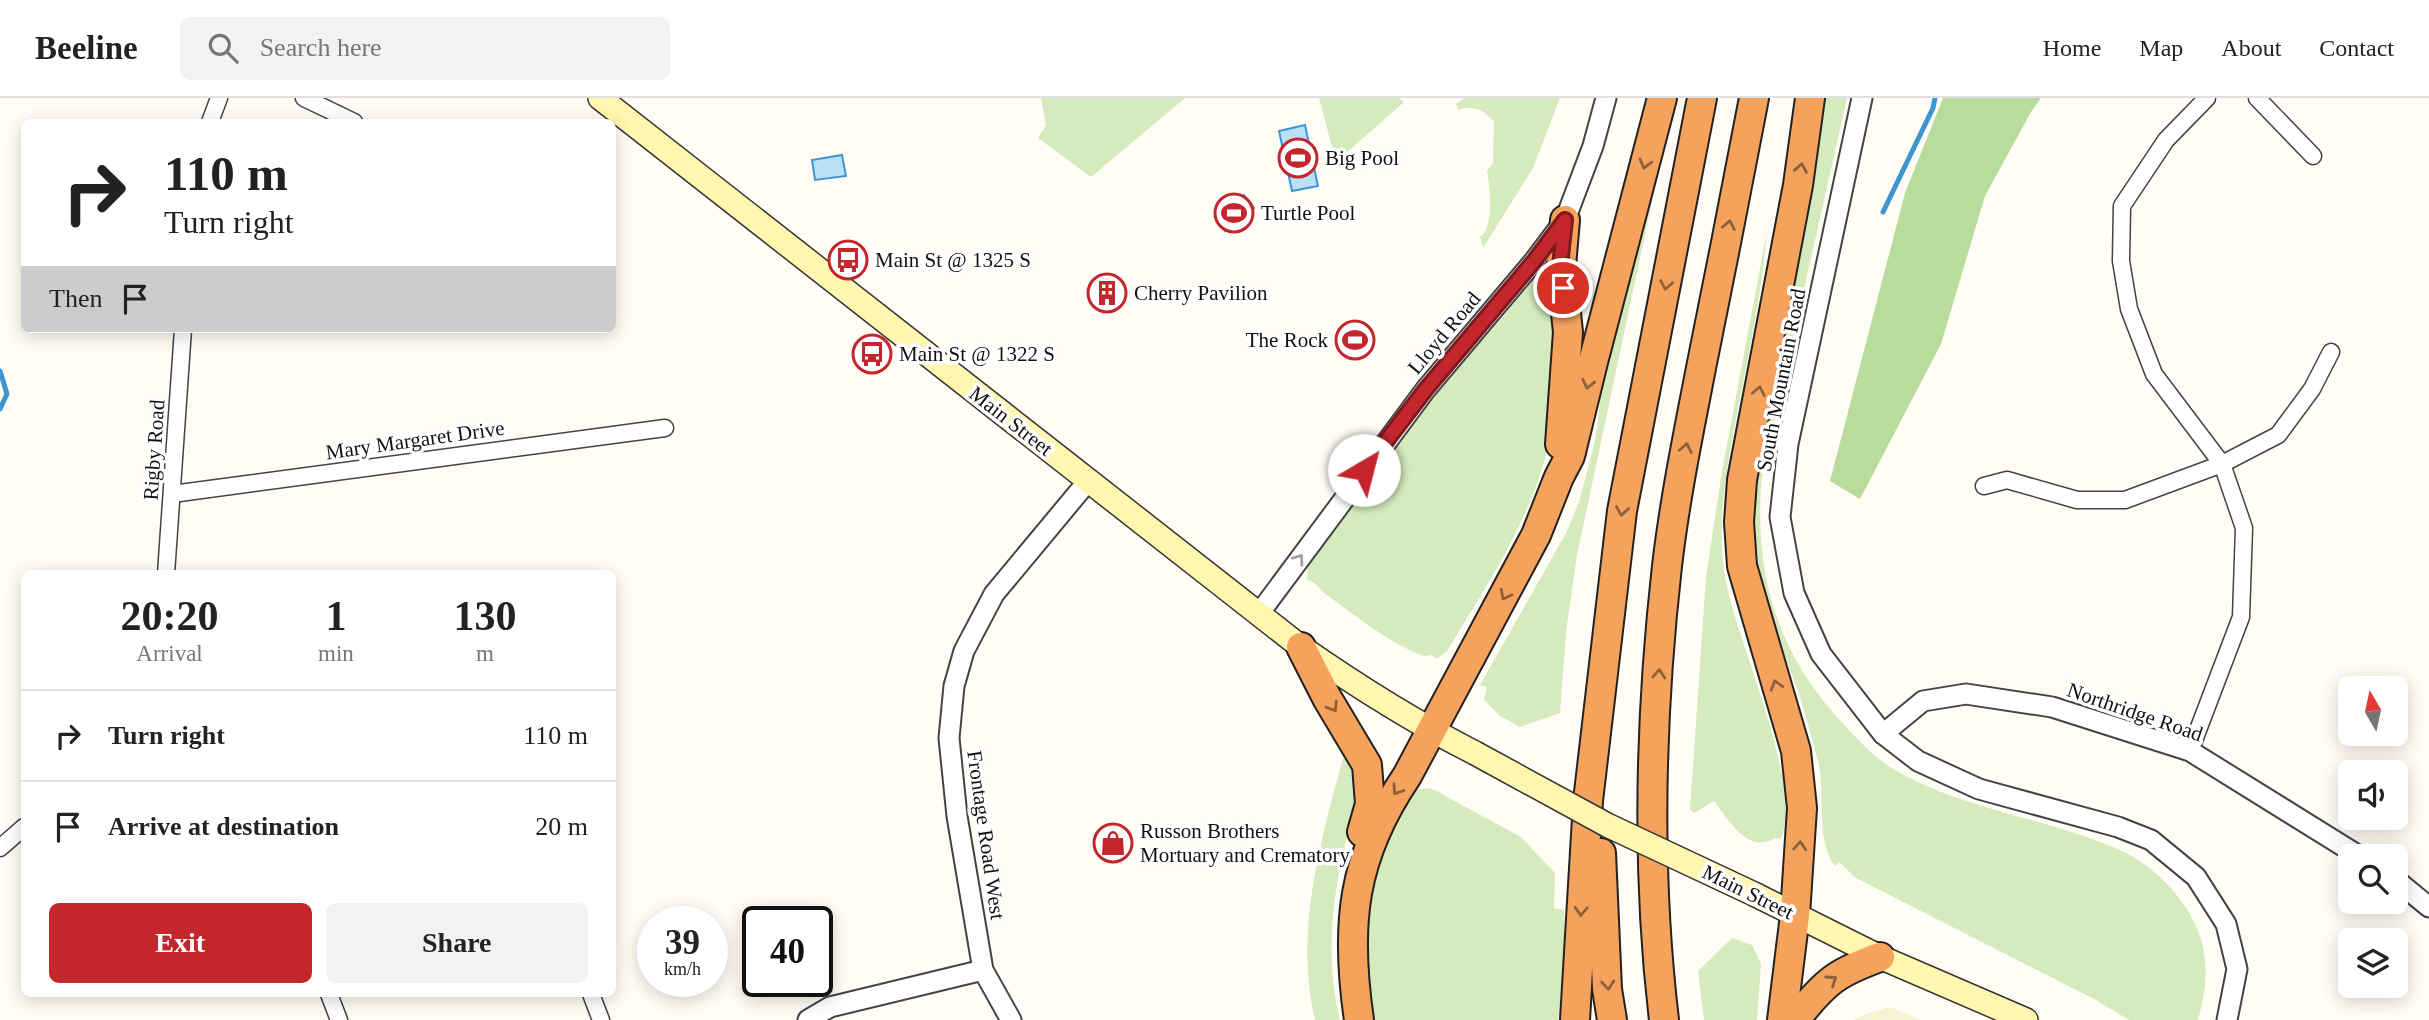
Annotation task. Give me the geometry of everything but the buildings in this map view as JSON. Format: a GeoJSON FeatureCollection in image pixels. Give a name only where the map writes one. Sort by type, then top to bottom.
{"type":"FeatureCollection","features":[{"type":"Feature","properties":{"kind":"highway"},"geometry":{"type":"LineString","coordinates":[[1359,1020],[1351,937],[1360,880],[1386,806],[1407,776],[1536,535],[1570,456],[1662,98]]}},
{"type":"Feature","properties":{"kind":"highway"},"geometry":{"type":"LineString","coordinates":[[1575,1020],[1588,801],[1622,511],[1702,98]]}},
{"type":"Feature","properties":{"kind":"highway"},"geometry":{"type":"LineString","coordinates":[[1664,1020],[1656,939],[1651,833],[1667,566],[1677,495],[1754,98]]}},
{"type":"Feature","properties":{"kind":"highway"},"geometry":{"type":"LineString","coordinates":[[1782,1020],[1795,915],[1802,808],[1796,751],[1744,577],[1740,544],[1740,500],[1798,185],[1810,98]]}},
{"type":"Feature","properties":{"kind":"highway"},"geometry":{"type":"LineString","coordinates":[[1559,477],[1568,332],[1560,266],[1565,220]]}},
{"type":"Feature","properties":{"kind":"highway"},"geometry":{"type":"LineString","coordinates":[[1301,647],[1327,698],[1367,765],[1370,804],[1357,852],[1356,867],[1360,880]]}},
{"type":"Feature","properties":{"kind":"highway"},"geometry":{"type":"LineString","coordinates":[[1602,697],[1602,882],[1612,1020]]}},
{"type":"Feature","properties":{"kind":"highway"},"geometry":{"type":"LineString","coordinates":[[1655,742],[1664,797],[1668,897],[1681,1020]]}},
{"type":"Feature","properties":{"kind":"highway"},"geometry":{"type":"LineString","coordinates":[[1798,1020],[1799,1015],[1821,988],[1847,969],[1880,957]]}},
{"type":"Feature","properties":{"kind":"main road","name":"Main Street"},"geometry":{"type":"LineString","coordinates":[[600,98],[1258,615],[1357,685],[1431,730],[1607,825],[1880,957],[2026,1020]]}},
{"type":"Feature","properties":{"kind":"street"},"geometry":{"type":"LineString","coordinates":[[211,119],[219,98]]}},
{"type":"Feature","properties":{"kind":"street"},"geometry":{"type":"LineString","coordinates":[[304,98],[348,119]]}},
{"type":"Feature","properties":{"kind":"street","name":"Lloyd Road"},"geometry":{"type":"LineString","coordinates":[[1258,615],[1426,389],[1535,260],[1565,220],[1593,146],[1606,98]]}},
{"type":"Feature","properties":{"kind":"street","name":"South Mountain Road"},"geometry":{"type":"LineString","coordinates":[[1862,98],[1788,444],[1780,517],[1794,593],[1821,654],[1883,734],[1918,761],[1979,789],[2118,827],[2151,840],[2196,877],[2226,923],[2237,969],[2227,1020]]}},
{"type":"Feature","properties":{"kind":"street"},"geometry":{"type":"LineString","coordinates":[[2190,751],[2241,617],[2244,528],[2222,464],[2154,374],[2129,309],[2121,261],[2122,206],[2166,140],[2207,98]]}},
{"type":"Feature","properties":{"kind":"street"},"geometry":{"type":"LineString","coordinates":[[2257,98],[2313,156]]}},
{"type":"Feature","properties":{"kind":"street","name":"Rigby Road"},"geometry":{"type":"LineString","coordinates":[[166,570],[183,333]]}},
{"type":"Feature","properties":{"kind":"street"},"geometry":{"type":"LineString","coordinates":[[1984,486],[2007,480],[2077,500],[2125,500],[2222,464],[2278,435],[2312,389],[2331,352]]}},
{"type":"Feature","properties":{"kind":"street","name":"Mary Margaret Drive"},"geometry":{"type":"LineString","coordinates":[[172,494],[664,428]]}},
{"type":"Feature","properties":{"kind":"street","name":"Frontage Road West"},"geometry":{"type":"LineString","coordinates":[[1011,1020],[983,970],[957,816],[949,738],[954,686],[964,651],[994,594],[1088,481]]}},
{"type":"Feature","properties":{"kind":"street","name":"Northridge Road"},"geometry":{"type":"LineString","coordinates":[[1883,734],[1923,701],[1966,694],[2052,707],[2190,751],[2340,844]]}},
{"type":"Feature","properties":{"kind":"street"},"geometry":{"type":"LineString","coordinates":[[0,848],[21,830]]}},
{"type":"Feature","properties":{"kind":"street"},"geometry":{"type":"LineString","coordinates":[[2408,890],[2429,907]]}},
{"type":"Feature","properties":{"kind":"street"},"geometry":{"type":"LineString","coordinates":[[808,1020],[830,1007],[983,970]]}},
{"type":"Feature","properties":{"kind":"street"},"geometry":{"type":"LineString","coordinates":[[330,997],[339,1020]]}},
{"type":"Feature","properties":{"kind":"street"},"geometry":{"type":"LineString","coordinates":[[592,997],[601,1020]]}},
{"type":"Feature","properties":{"kind":"shaded area"},"geometry":{"type":"Polygon","coordinates":[[[1890,1007],[1921,1020],[1852,1020],[1868,1013],[1890,1007]]]}},
{"type":"Feature","properties":{"kind":"green space"},"geometry":{"type":"Polygon","coordinates":[[[1041,98],[1185,98],[1091,177],[1038,138],[1046,125],[1041,98]]]}},
{"type":"Feature","properties":{"kind":"green space"},"geometry":{"type":"Polygon","coordinates":[[[1319,98],[1399,98],[1404,102],[1336,162],[1319,98]]]}},
{"type":"Feature","properties":{"kind":"green space"},"geometry":{"type":"Polygon","coordinates":[[[1464,98],[1560,98],[1533,168],[1483,248],[1480,237],[1485,232],[1490,216],[1487,171],[1493,163],[1494,122],[1478,110],[1458,110],[1456,104],[1464,98]]]}},
{"type":"Feature","properties":{"kind":"green space"},"geometry":{"type":"Polygon","coordinates":[[[1674,98],[1577,555],[1566,632],[1560,713],[1520,727],[1500,716],[1484,700],[1487,687],[1480,685],[1566,533],[1579,502],[1595,441],[1619,300],[1674,98]]]}},
{"type":"Feature","properties":{"kind":"green space"},"geometry":{"type":"Polygon","coordinates":[[[1826,98],[1847,98],[1762,476],[1760,512],[1766,580],[1787,642],[1803,672],[1823,700],[1866,748],[1896,771],[1958,798],[2097,841],[2130,855],[2160,877],[2192,918],[2204,949],[2205,983],[2198,1020],[2129,1020],[2094,999],[1856,878],[1839,862],[1835,866],[1829,855],[1823,828],[1820,770],[1798,691],[1762,586],[1753,525],[1759,454],[1826,98]]]}},
{"type":"Feature","properties":{"kind":"green space"},"geometry":{"type":"Polygon","coordinates":[[[1943,98],[2041,98],[1985,196],[1941,344],[1860,499],[1830,481],[1905,193],[1943,98]]]}},
{"type":"Feature","properties":{"kind":"green space"},"geometry":{"type":"Polygon","coordinates":[[[1767,231],[1758,300],[1726,475],[1722,516],[1725,577],[1731,604],[1776,747],[1783,782],[1785,813],[1781,839],[1756,842],[1740,833],[1714,801],[1694,813],[1690,810],[1706,577],[1722,471],[1767,231]]]}},
{"type":"Feature","properties":{"kind":"green space"},"geometry":{"type":"Polygon","coordinates":[[[1544,265],[1555,365],[1552,425],[1546,455],[1525,514],[1511,542],[1447,651],[1437,659],[1432,655],[1424,656],[1399,645],[1374,629],[1307,580],[1308,563],[1416,414],[1504,316],[1544,265]]]}},
{"type":"Feature","properties":{"kind":"green space"},"geometry":{"type":"Polygon","coordinates":[[[1344,754],[1354,776],[1359,775],[1359,785],[1333,913],[1333,978],[1340,1020],[1315,1020],[1307,953],[1309,919],[1319,853],[1344,754]]]}},
{"type":"Feature","properties":{"kind":"green space"},"geometry":{"type":"Polygon","coordinates":[[[1412,787],[1416,790],[1430,788],[1521,837],[1555,873],[1554,908],[1564,910],[1565,956],[1561,1020],[1374,1020],[1368,974],[1369,903],[1379,857],[1387,835],[1412,787]]]}},
{"type":"Feature","properties":{"kind":"green space"},"geometry":{"type":"Polygon","coordinates":[[[1732,938],[1752,945],[1761,964],[1757,1020],[1704,1020],[1698,971],[1732,938]]]}},
{"type":"Feature","properties":{"kind":"water","name":"Big Pool"},"geometry":{"type":"Polygon","coordinates":[[[1305,125],[1318,186],[1292,191],[1279,131],[1305,125]]]}},
{"type":"Feature","properties":{"kind":"water"},"geometry":{"type":"Polygon","coordinates":[[[842,155],[846,176],[815,180],[812,160],[842,155]]]}},
{"type":"Feature","properties":{"kind":"water","name":"Turtle Pool"},"geometry":{"type":"Polygon","coordinates":[[[1244,195],[1254,208],[1225,231],[1215,217],[1244,195]]]}},
{"type":"Feature","properties":{"kind":"waterway"},"geometry":{"type":"LineString","coordinates":[[1883,212],[1933,108],[1935,98]]}},
{"type":"Feature","properties":{"kind":"waterway"},"geometry":{"type":"LineString","coordinates":[[0,371],[7,394],[0,409]]}},
{"type":"Feature","properties":{"kind":"place","name":"Big Pool"},"geometry":{"type":"Point","coordinates":[1298,158]}},
{"type":"Feature","properties":{"kind":"place","name":"Turtle Pool"},"geometry":{"type":"Point","coordinates":[1234,213]}},
{"type":"Feature","properties":{"kind":"place","name":"Main St @ 1325 S"},"geometry":{"type":"Point","coordinates":[848,260]}},
{"type":"Feature","properties":{"kind":"place","name":"Cherry Pavilion"},"geometry":{"type":"Point","coordinates":[1107,293]}},
{"type":"Feature","properties":{"kind":"place","name":"The Rock"},"geometry":{"type":"Point","coordinates":[1355,340]}},
{"type":"Feature","properties":{"kind":"place","name":"Main St @ 1322 S"},"geometry":{"type":"Point","coordinates":[872,354]}},
{"type":"Feature","properties":{"kind":"place","name":"Russon Brothers Mortuary and Crematory"},"geometry":{"type":"Point","coordinates":[1113,843]}},
{"type":"Feature","properties":{"kind":"route"},"geometry":{"type":"LineString","coordinates":[[1364,470],[1426,389],[1535,260],[1565,220],[1560,266],[1563,288]]}}]}
